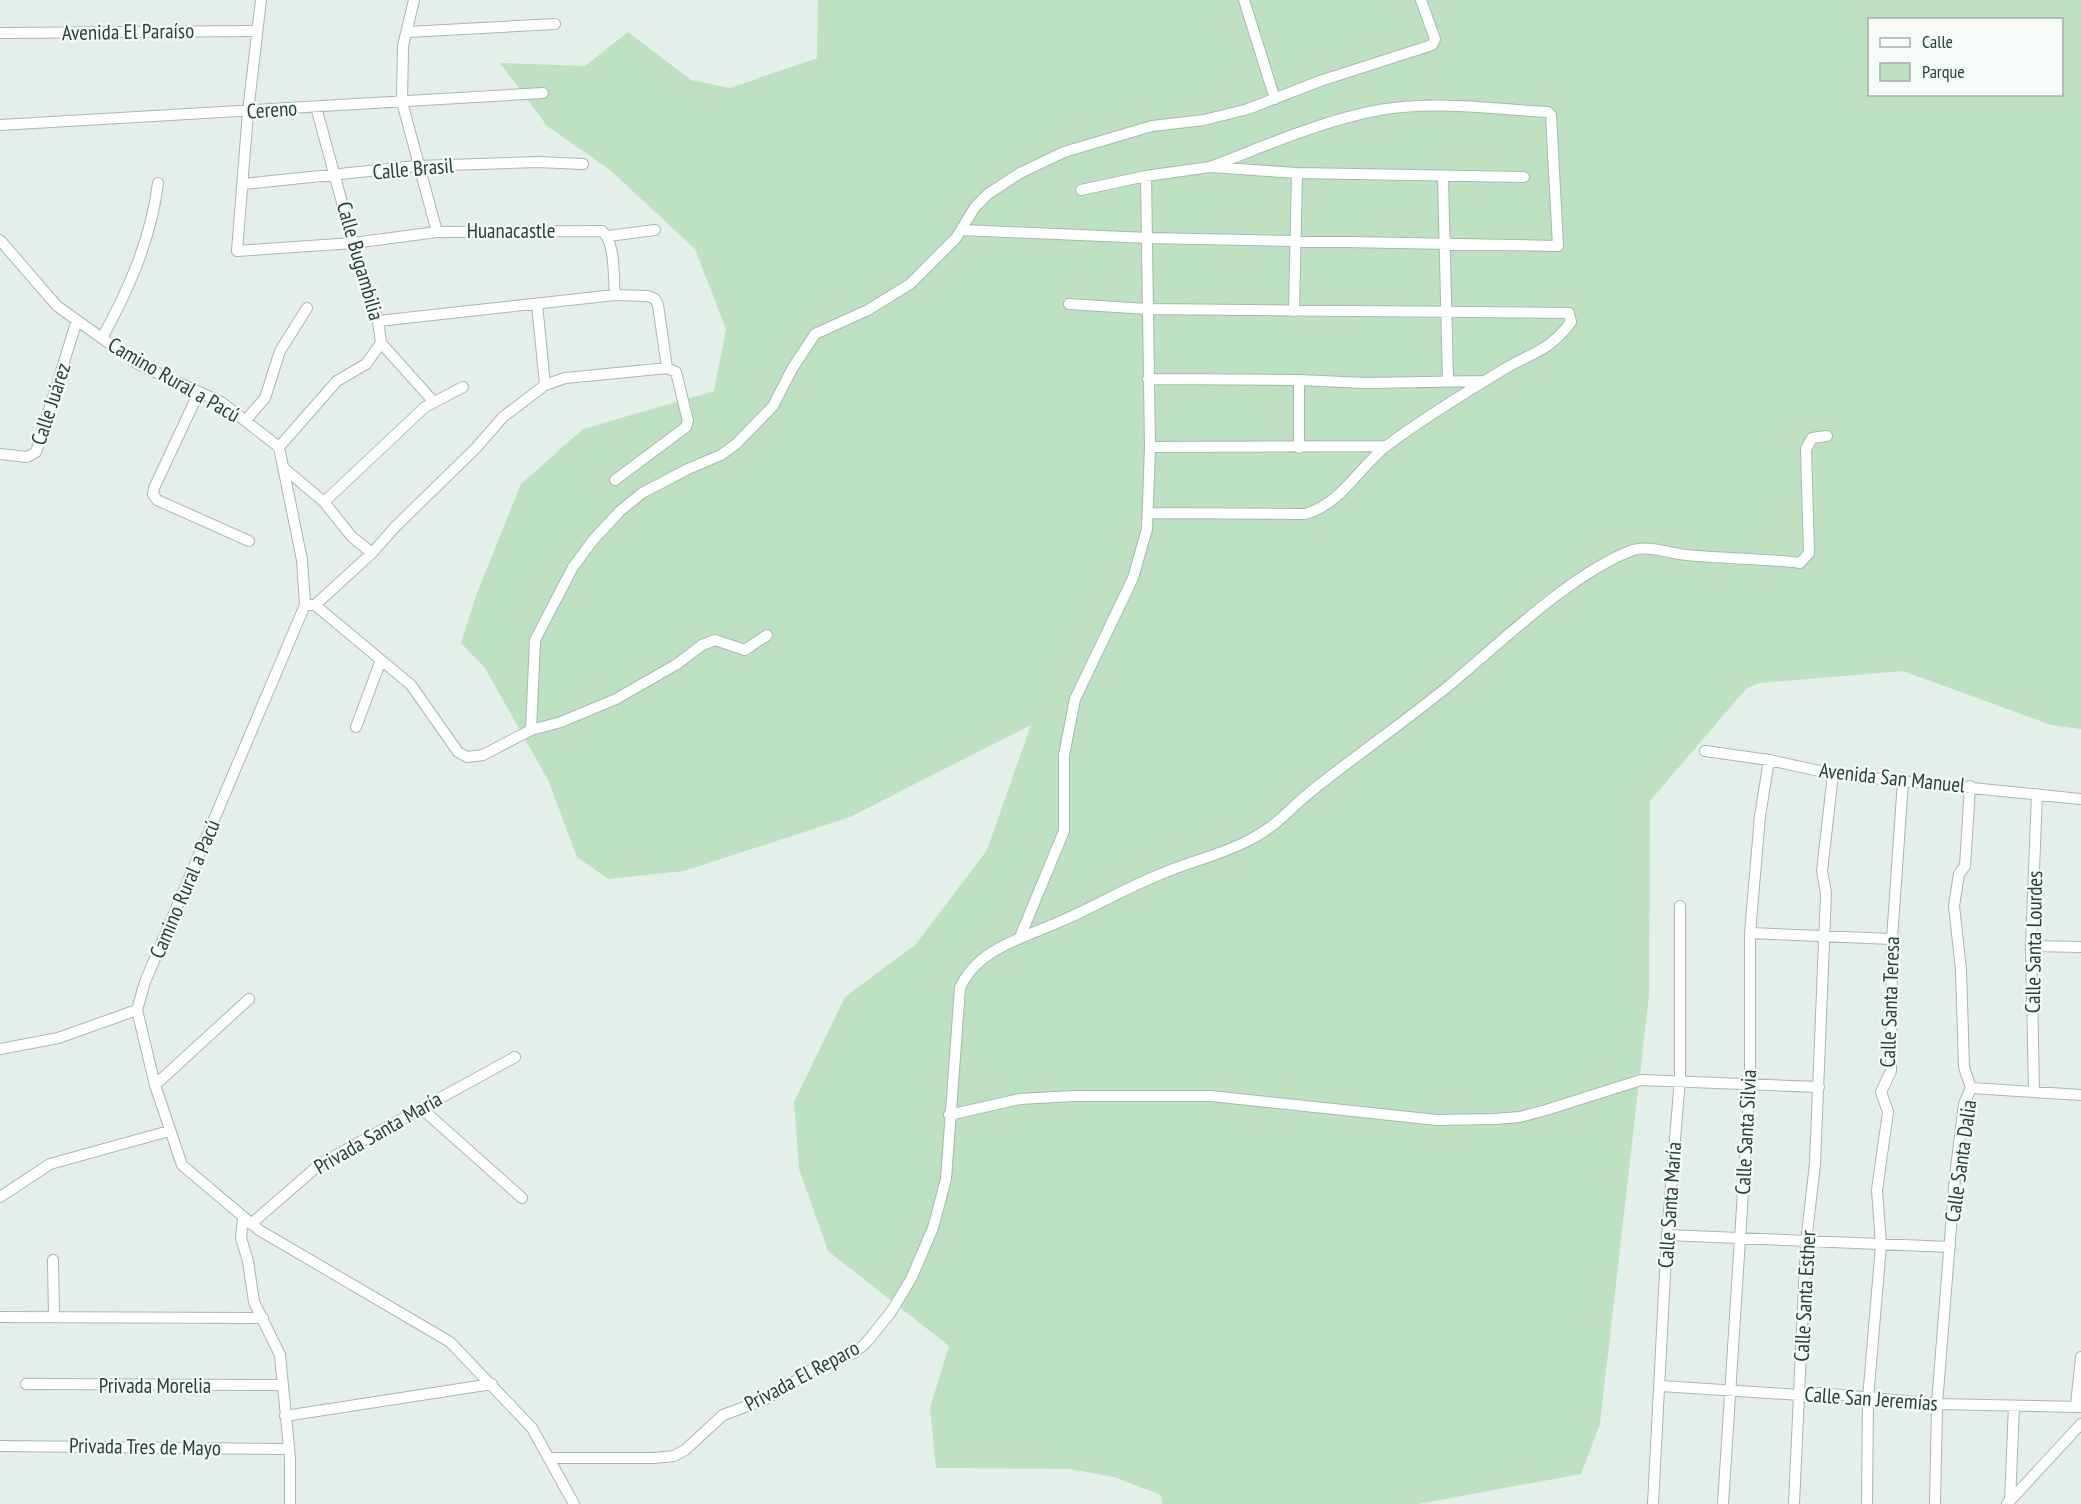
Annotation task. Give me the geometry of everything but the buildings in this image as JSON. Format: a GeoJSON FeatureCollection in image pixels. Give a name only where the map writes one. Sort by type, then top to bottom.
{"type":"FeatureCollection","features":[{"type":"Feature","properties":{"kind":"street"},"geometry":{"type":"LineString","coordinates":[[243,184],[248,112],[261,0]]}},
{"type":"Feature","properties":{"kind":"street"},"geometry":{"type":"LineString","coordinates":[[414,0],[403,46],[402,102],[417,166],[437,232]]}},
{"type":"Feature","properties":{"kind":"street"},"geometry":{"type":"LineString","coordinates":[[1244,0],[1275,99]]}},
{"type":"Feature","properties":{"kind":"street"},"geometry":{"type":"LineString","coordinates":[[531,730],[535,640],[573,567],[620,511],[648,490],[722,455],[736,444],[773,406],[792,369],[815,334],[894,296],[922,273],[962,230],[975,207],[988,194],[1051,156],[1133,131],[1204,120],[1275,99],[1320,81],[1432,45],[1435,39],[1422,0]]}},
{"type":"Feature","properties":{"kind":"street"},"geometry":{"type":"LineString","coordinates":[[408,32],[555,24]]}},
{"type":"Feature","properties":{"kind":"street","name":"Avenida El Paraíso"},"geometry":{"type":"LineString","coordinates":[[0,33],[257,31]]}},
{"type":"Feature","properties":{"kind":"street","name":"Cereno"},"geometry":{"type":"LineString","coordinates":[[0,125],[543,93]]}},
{"type":"Feature","properties":{"kind":"street"},"geometry":{"type":"LineString","coordinates":[[962,230],[1148,238],[1558,246],[1551,115],[1548,112],[1423,106],[1380,110],[1331,121],[1210,167]]}},
{"type":"Feature","properties":{"kind":"street","name":"Calle Bugambilia"},"geometry":{"type":"LineString","coordinates":[[279,447],[337,381],[366,364],[381,343],[378,321],[353,243],[316,107]]}},
{"type":"Feature","properties":{"kind":"street","name":"Calle Brasil"},"geometry":{"type":"LineString","coordinates":[[243,184],[335,177],[417,166],[537,162],[583,164]]}},
{"type":"Feature","properties":{"kind":"street"},"geometry":{"type":"LineString","coordinates":[[1081,190],[1146,176],[1210,167],[1297,173],[1524,177]]}},
{"type":"Feature","properties":{"kind":"street"},"geometry":{"type":"LineString","coordinates":[[1294,311],[1297,173]]}},
{"type":"Feature","properties":{"kind":"street"},"geometry":{"type":"LineString","coordinates":[[1020,937],[1064,831],[1064,755],[1075,699],[1133,578],[1144,545],[1149,513],[1150,447],[1146,176]]}},
{"type":"Feature","properties":{"kind":"street"},"geometry":{"type":"LineString","coordinates":[[1443,177],[1448,380]]}},
{"type":"Feature","properties":{"kind":"street"},"geometry":{"type":"LineString","coordinates":[[102,338],[142,256],[154,213],[158,183]]}},
{"type":"Feature","properties":{"kind":"street","name":"Huanacastle"},"geometry":{"type":"LineString","coordinates":[[243,184],[237,251],[353,243],[437,232],[602,231],[608,236],[655,230]]}},
{"type":"Feature","properties":{"kind":"street"},"geometry":{"type":"LineString","coordinates":[[608,236],[615,295]]}},
{"type":"Feature","properties":{"kind":"street","name":"Camino Rural a Pacú"},"geometry":{"type":"LineString","coordinates":[[0,240],[57,306],[138,364],[221,402],[279,447],[285,470],[310,605],[145,982],[137,1010],[154,1085],[182,1166],[247,1221],[450,1342],[532,1428],[574,1504]]}},
{"type":"Feature","properties":{"kind":"street"},"geometry":{"type":"LineString","coordinates":[[378,321],[615,295],[656,299],[667,368]]}},
{"type":"Feature","properties":{"kind":"street"},"geometry":{"type":"LineString","coordinates":[[537,304],[545,385]]}},
{"type":"Feature","properties":{"kind":"street"},"geometry":{"type":"LineString","coordinates":[[1069,304],[1147,309],[1569,313],[1571,322],[1558,340],[1485,381],[1387,446],[1361,474],[1318,510],[1305,514],[1149,513]]}},
{"type":"Feature","properties":{"kind":"street"},"geometry":{"type":"LineString","coordinates":[[245,421],[265,398],[280,351],[307,308]]}},
{"type":"Feature","properties":{"kind":"street","name":"Calle Juárez"},"geometry":{"type":"LineString","coordinates":[[0,454],[27,457],[36,452],[77,320]]}},
{"type":"Feature","properties":{"kind":"street"},"geometry":{"type":"LineString","coordinates":[[381,343],[433,401]]}},
{"type":"Feature","properties":{"kind":"street"},"geometry":{"type":"LineString","coordinates":[[615,480],[686,427],[688,421],[679,377],[667,368],[565,378],[545,385],[503,417],[372,553],[310,605],[418,692],[464,756],[483,755],[531,730],[561,722],[616,699],[677,664],[702,645],[715,640],[746,650],[767,635]]}},
{"type":"Feature","properties":{"kind":"street"},"geometry":{"type":"LineString","coordinates":[[1148,379],[1366,383],[1485,381]]}},
{"type":"Feature","properties":{"kind":"street"},"geometry":{"type":"LineString","coordinates":[[1299,380],[1299,448]]}},
{"type":"Feature","properties":{"kind":"street"},"geometry":{"type":"LineString","coordinates":[[324,502],[433,401],[464,387]]}},
{"type":"Feature","properties":{"kind":"street"},"geometry":{"type":"LineString","coordinates":[[199,392],[153,494],[157,500],[249,541]]}},
{"type":"Feature","properties":{"kind":"street","name":"Privada El Reparo"},"geometry":{"type":"LineString","coordinates":[[549,1458],[674,1456],[685,1450],[723,1414],[764,1400],[804,1373],[854,1353],[891,1312],[911,1279],[933,1228],[946,1179],[960,988],[965,975],[976,963],[1020,937],[1059,922],[1163,873],[1251,840],[1268,830],[1312,791],[1449,686],[1530,618],[1572,586],[1620,556],[1637,549],[1651,549],[1687,555],[1758,558],[1800,563],[1805,560],[1809,553],[1806,448],[1812,438],[1827,436]]}},
{"type":"Feature","properties":{"kind":"street"},"geometry":{"type":"LineString","coordinates":[[1150,447],[1387,446]]}},
{"type":"Feature","properties":{"kind":"street"},"geometry":{"type":"LineString","coordinates":[[285,470],[324,502],[352,537],[372,553]]}},
{"type":"Feature","properties":{"kind":"street"},"geometry":{"type":"LineString","coordinates":[[356,728],[381,660]]}},
{"type":"Feature","properties":{"kind":"street","name":"Avenida San Manuel"},"geometry":{"type":"LineString","coordinates":[[1705,752],[1769,760],[1833,774],[1970,786],[2080,799]]}},
{"type":"Feature","properties":{"kind":"street","name":"Calle Santa Silvia"},"geometry":{"type":"LineString","coordinates":[[1723,1504],[1749,1083],[1750,933],[1760,816],[1769,760]]}},
{"type":"Feature","properties":{"kind":"street","name":"Calle Santa Esther"},"geometry":{"type":"LineString","coordinates":[[1794,1504],[1806,1242],[1815,1164],[1822,936],[1826,894],[1822,871],[1833,774]]}},
{"type":"Feature","properties":{"kind":"street","name":"Calle Santa Teresa"},"geometry":{"type":"LineString","coordinates":[[1867,1504],[1868,1399],[1881,1245],[1877,1191],[1888,1112],[1881,1092],[1891,1071],[1892,939],[1903,781]]}},
{"type":"Feature","properties":{"kind":"street","name":"Calle Santa Dalia"},"geometry":{"type":"LineString","coordinates":[[1935,1504],[1937,1404],[1955,1176],[1964,1104],[1971,1088],[1964,1067],[1961,970],[1954,906],[1959,874],[1965,866],[1971,815],[1970,786]]}},
{"type":"Feature","properties":{"kind":"street","name":"Calle Santa Lourdes"},"geometry":{"type":"LineString","coordinates":[[2034,1091],[2031,946],[2037,794]]}},
{"type":"Feature","properties":{"kind":"street","name":"Calle Santa María"},"geometry":{"type":"LineString","coordinates":[[1653,1504],[1661,1386],[1667,1235],[1680,1080],[1680,906]]}},
{"type":"Feature","properties":{"kind":"street"},"geometry":{"type":"LineString","coordinates":[[1750,933],[1892,939]]}},
{"type":"Feature","properties":{"kind":"street"},"geometry":{"type":"LineString","coordinates":[[2031,946],[2081,947]]}},
{"type":"Feature","properties":{"kind":"street"},"geometry":{"type":"LineString","coordinates":[[154,1085],[249,999]]}},
{"type":"Feature","properties":{"kind":"street"},"geometry":{"type":"LineString","coordinates":[[0,1049],[58,1038],[137,1010]]}},
{"type":"Feature","properties":{"kind":"street","name":"Privada Santa María"},"geometry":{"type":"LineString","coordinates":[[247,1221],[320,1164],[515,1057]]}},
{"type":"Feature","properties":{"kind":"street"},"geometry":{"type":"LineString","coordinates":[[949,1115],[1020,1099],[1072,1096],[1211,1096],[1437,1120],[1494,1119],[1520,1117],[1641,1080],[1818,1087]]}},
{"type":"Feature","properties":{"kind":"street"},"geometry":{"type":"LineString","coordinates":[[1971,1088],[2081,1095]]}},
{"type":"Feature","properties":{"kind":"street"},"geometry":{"type":"LineString","coordinates":[[421,1108],[522,1198]]}},
{"type":"Feature","properties":{"kind":"street"},"geometry":{"type":"LineString","coordinates":[[0,1197],[50,1164],[169,1131]]}},
{"type":"Feature","properties":{"kind":"street"},"geometry":{"type":"LineString","coordinates":[[247,1221],[241,1239],[248,1261],[254,1302],[280,1355],[289,1453],[290,1504]]}},
{"type":"Feature","properties":{"kind":"street"},"geometry":{"type":"LineString","coordinates":[[1667,1235],[1739,1240],[1950,1247]]}},
{"type":"Feature","properties":{"kind":"street"},"geometry":{"type":"LineString","coordinates":[[53,1260],[54,1317]]}},
{"type":"Feature","properties":{"kind":"street"},"geometry":{"type":"LineString","coordinates":[[0,1317],[263,1318]]}},
{"type":"Feature","properties":{"kind":"street"},"geometry":{"type":"LineString","coordinates":[[2078,1406],[2081,1357]]}},
{"type":"Feature","properties":{"kind":"street","name":"Privada Morelia"},"geometry":{"type":"LineString","coordinates":[[26,1384],[284,1385]]}},
{"type":"Feature","properties":{"kind":"street"},"geometry":{"type":"LineString","coordinates":[[285,1416],[492,1384]]}},
{"type":"Feature","properties":{"kind":"street","name":"Calle San Jeremías"},"geometry":{"type":"LineString","coordinates":[[1661,1386],[1800,1395],[1820,1393],[1937,1404],[2078,1406]]}},
{"type":"Feature","properties":{"kind":"street"},"geometry":{"type":"LineString","coordinates":[[2008,1502],[2014,1406]]}},
{"type":"Feature","properties":{"kind":"street"},"geometry":{"type":"LineString","coordinates":[[2008,1502],[2081,1424]]}},
{"type":"Feature","properties":{"kind":"street","name":"Privada Tres de Mayo"},"geometry":{"type":"LineString","coordinates":[[0,1446],[289,1453]]}},
{"type":"Feature","properties":{"kind":"green space"},"geometry":{"type":"Polygon","coordinates":[[[818,0],[2081,0],[2081,729],[2051,725],[1903,671],[1759,683],[1746,689],[1650,801],[1649,995],[1600,1424],[1581,1474],[1418,1504],[1162,1504],[1161,1495],[1114,1477],[1070,1469],[936,1468],[930,1408],[949,1346],[828,1251],[799,1169],[794,1102],[845,997],[916,944],[987,850],[1031,725],[850,817],[684,871],[608,879],[577,857],[548,780],[485,668],[461,643],[477,593],[521,484],[583,429],[714,391],[726,329],[695,249],[610,170],[547,126],[500,63],[585,66],[628,32],[691,80],[730,88],[817,58],[818,0]]]}}]}
